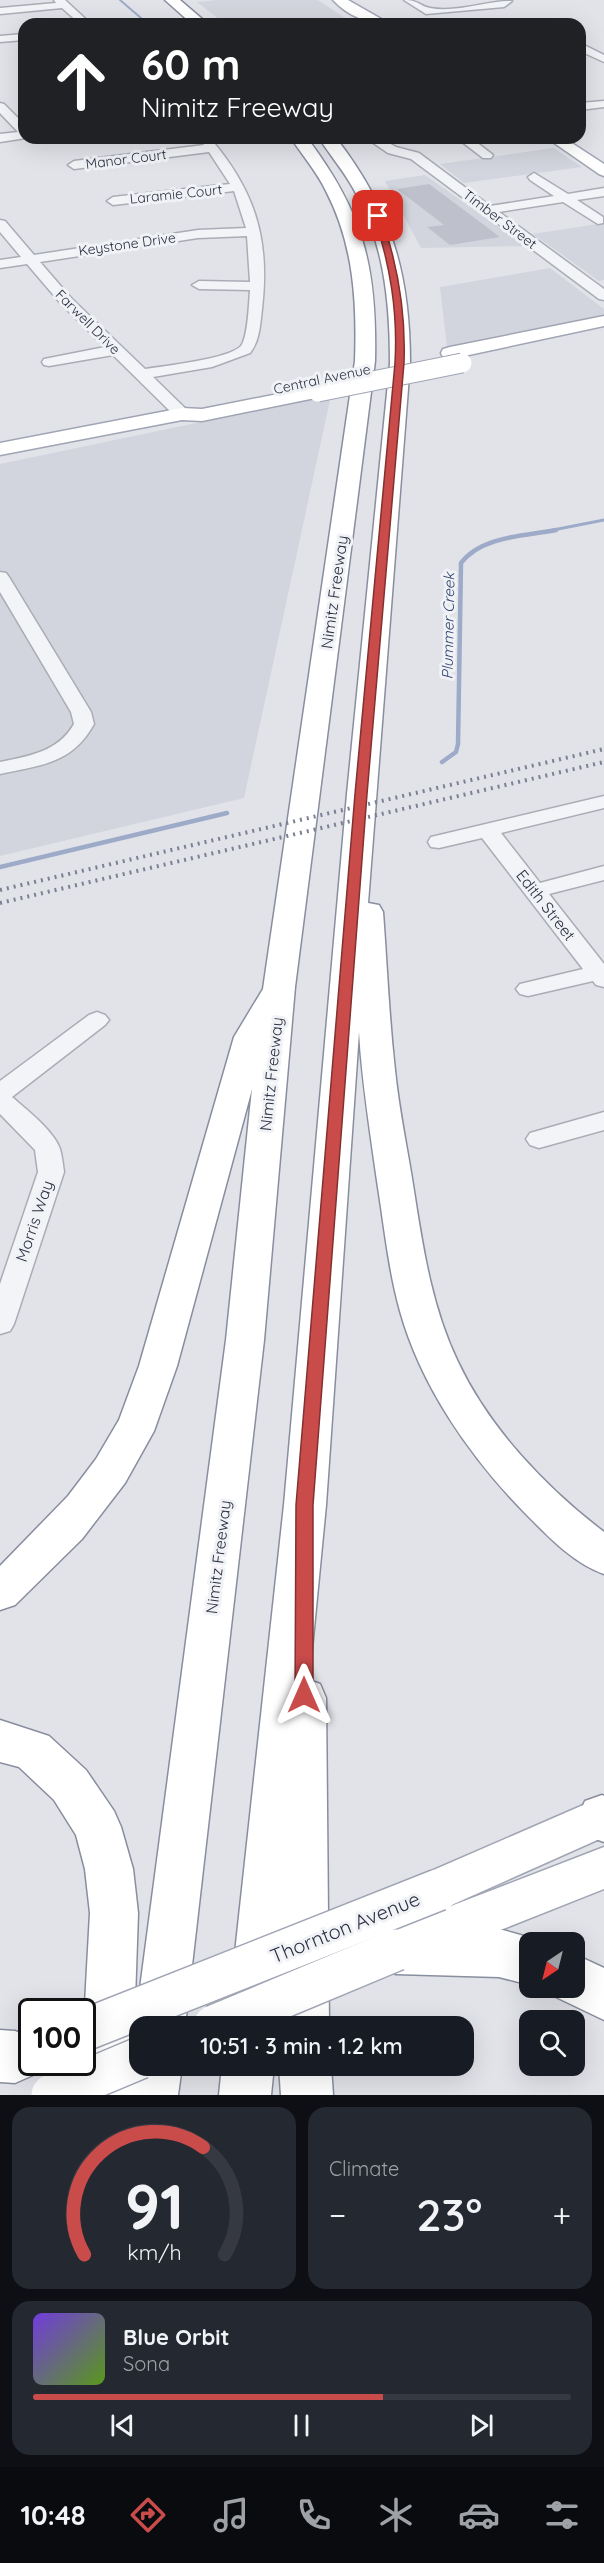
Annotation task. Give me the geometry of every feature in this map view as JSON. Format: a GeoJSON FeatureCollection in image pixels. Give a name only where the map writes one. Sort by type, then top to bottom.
{"type":"FeatureCollection","features":[{"type":"Feature","properties":{"kind":"highway"},"geometry":{"type":"LineString","coordinates":[[172,0],[194,18]]}},
{"type":"Feature","properties":{"kind":"highway","name":"Nimitz Freeway"},"geometry":{"type":"LineString","coordinates":[[161,2016],[245,1340],[279,987],[360,399],[367,324],[365,285],[359,250],[332,185],[303,144]]}},
{"type":"Feature","properties":{"kind":"highway"},"geometry":{"type":"LineString","coordinates":[[253,2016],[305,1505],[361,794],[401,326],[389,249],[378,216],[361,184],[331,144]]}},
{"type":"Feature","properties":{"kind":"highway"},"geometry":{"type":"LineString","coordinates":[[361,794],[378,1071],[410,1277],[426,1332],[458,1396],[484,1437],[550,1512],[604,1556]]}},
{"type":"Feature","properties":{"kind":"highway"},"geometry":{"type":"LineString","coordinates":[[0,1592],[64,1531],[96,1491],[124,1450],[144,1408],[158,1366],[250,1036],[279,987]]}},
{"type":"Feature","properties":{"kind":"highway"},"geometry":{"type":"LineString","coordinates":[[303,2016],[305,1505]]}},
{"type":"Feature","properties":{"kind":"highway"},"geometry":{"type":"LineString","coordinates":[[0,1741],[33,1751],[70,1785],[97,1827],[110,1869],[114,1912],[106,2095]]}},
{"type":"Feature","properties":{"kind":"highway"},"geometry":{"type":"LineString","coordinates":[[396,1950],[499,1953],[519,1958]]}},
{"type":"Feature","properties":{"kind":"highway"},"geometry":{"type":"LineString","coordinates":[[585,1985],[604,1995]]}},
{"type":"Feature","properties":{"kind":"highway"},"geometry":{"type":"LineString","coordinates":[[152,2095],[155,2076]]}},
{"type":"Feature","properties":{"kind":"highway"},"geometry":{"type":"LineString","coordinates":[[246,2095],[247,2076]]}},
{"type":"Feature","properties":{"kind":"highway"},"geometry":{"type":"LineString","coordinates":[[306,2076],[307,2095]]}},
{"type":"Feature","properties":{"kind":"main road"},"geometry":{"type":"LineString","coordinates":[[339,0],[366,18]]}},
{"type":"Feature","properties":{"kind":"main road"},"geometry":{"type":"LineString","coordinates":[[563,144],[604,171]]}},
{"type":"Feature","properties":{"kind":"main road"},"geometry":{"type":"LineString","coordinates":[[579,144],[604,160]]}},
{"type":"Feature","properties":{"kind":"main road","name":"Central Avenue"},"geometry":{"type":"LineString","coordinates":[[456,358],[604,321]]}},
{"type":"Feature","properties":{"kind":"main road","name":"Central Avenue"},"geometry":{"type":"LineString","coordinates":[[0,449],[182,414],[202,415],[312,387],[456,358],[604,332]]}},
{"type":"Feature","properties":{"kind":"main road","name":"Thornton Avenue"},"geometry":{"type":"LineString","coordinates":[[96,2025],[438,1890],[603,1818]]}},
{"type":"Feature","properties":{"kind":"main road"},"geometry":{"type":"LineString","coordinates":[[238,2016],[396,1950],[604,1868]]}},
{"type":"Feature","properties":{"kind":"main road"},"geometry":{"type":"LineString","coordinates":[[52,2095],[129,2063]]}},
{"type":"Feature","properties":{"kind":"street"},"geometry":{"type":"LineString","coordinates":[[409,0],[426,10],[437,11],[504,4],[507,1],[505,0]]}},
{"type":"Feature","properties":{"kind":"street"},"geometry":{"type":"LineString","coordinates":[[0,11],[62,2],[79,18]]}},
{"type":"Feature","properties":{"kind":"street"},"geometry":{"type":"LineString","coordinates":[[0,39],[18,38]]}},
{"type":"Feature","properties":{"kind":"street"},"geometry":{"type":"LineString","coordinates":[[586,50],[604,60]]}},
{"type":"Feature","properties":{"kind":"street"},"geometry":{"type":"LineString","coordinates":[[592,68],[604,66]]}},
{"type":"Feature","properties":{"kind":"street"},"geometry":{"type":"LineString","coordinates":[[586,106],[604,104]]}},
{"type":"Feature","properties":{"kind":"street"},"geometry":{"type":"LineString","coordinates":[[0,106],[18,126]]}},
{"type":"Feature","properties":{"kind":"street"},"geometry":{"type":"LineString","coordinates":[[0,138],[18,134]]}},
{"type":"Feature","properties":{"kind":"street","name":"Manor Court"},"geometry":{"type":"LineString","coordinates":[[74,165],[203,144]]}},
{"type":"Feature","properties":{"kind":"street"},"geometry":{"type":"LineString","coordinates":[[143,374],[222,359],[244,351],[250,340],[259,286],[255,232],[239,187],[210,144]]}},
{"type":"Feature","properties":{"kind":"street","name":"Timber Street"},"geometry":{"type":"LineString","coordinates":[[382,144],[392,150],[415,156],[604,296]]}},
{"type":"Feature","properties":{"kind":"street"},"geometry":{"type":"LineString","coordinates":[[472,144],[487,154]]}},
{"type":"Feature","properties":{"kind":"street"},"geometry":{"type":"LineString","coordinates":[[534,177],[598,220]]}},
{"type":"Feature","properties":{"kind":"street","name":"Laramie Court"},"geometry":{"type":"LineString","coordinates":[[113,201],[239,187]]}},
{"type":"Feature","properties":{"kind":"street"},"geometry":{"type":"LineString","coordinates":[[488,210],[604,192]]}},
{"type":"Feature","properties":{"kind":"street","name":"Farwell Drive"},"geometry":{"type":"LineString","coordinates":[[0,224],[67,302],[182,414]]}},
{"type":"Feature","properties":{"kind":"street","name":"Keystone Drive"},"geometry":{"type":"LineString","coordinates":[[0,264],[198,234],[255,232]]}},
{"type":"Feature","properties":{"kind":"street"},"geometry":{"type":"LineString","coordinates":[[199,285],[259,286]]}},
{"type":"Feature","properties":{"kind":"street"},"geometry":{"type":"LineString","coordinates":[[50,362],[115,350]]}},
{"type":"Feature","properties":{"kind":"street"},"geometry":{"type":"LineString","coordinates":[[0,577],[81,712],[84,724],[79,737],[67,748],[49,757],[0,768]]}},
{"type":"Feature","properties":{"kind":"street"},"geometry":{"type":"LineString","coordinates":[[439,842],[604,802]]}},
{"type":"Feature","properties":{"kind":"street","name":"Edith Street"},"geometry":{"type":"LineString","coordinates":[[487,830],[601,976]]}},
{"type":"Feature","properties":{"kind":"street"},"geometry":{"type":"LineString","coordinates":[[535,891],[604,873]]}},
{"type":"Feature","properties":{"kind":"street"},"geometry":{"type":"LineString","coordinates":[[528,989],[601,976]]}},
{"type":"Feature","properties":{"kind":"street"},"geometry":{"type":"LineString","coordinates":[[0,1093],[97,1020]]}},
{"type":"Feature","properties":{"kind":"street","name":"Morris Way"},"geometry":{"type":"LineString","coordinates":[[0,1100],[23,1120],[47,1148],[51,1172],[9,1264],[0,1324]]}},
{"type":"Feature","properties":{"kind":"street"},"geometry":{"type":"LineString","coordinates":[[539,1139],[604,1121]]}},
{"type":"Feature","properties":{"kind":"shaded area"},"geometry":{"type":"Polygon","coordinates":[[[318,0],[345,18],[217,18],[197,2],[318,0]]]}},
{"type":"Feature","properties":{"kind":"shaded area"},"geometry":{"type":"Polygon","coordinates":[[[554,148],[582,167],[464,183],[440,164],[554,148]]]}},
{"type":"Feature","properties":{"kind":"shaded area"},"geometry":{"type":"Polygon","coordinates":[[[425,175],[525,246],[421,248],[385,181],[425,175]]]}},
{"type":"Feature","properties":{"kind":"shaded area"},"geometry":{"type":"Polygon","coordinates":[[[604,223],[604,280],[599,281],[533,234],[604,223]]]}},
{"type":"Feature","properties":{"kind":"shaded area"},"geometry":{"type":"Polygon","coordinates":[[[550,268],[604,309],[604,315],[447,347],[440,287],[550,268]]]}},
{"type":"Feature","properties":{"kind":"shaded area"},"geometry":{"type":"Polygon","coordinates":[[[320,397],[330,400],[244,798],[0,856],[0,464],[320,397]]]}},
{"type":"Feature","properties":{"kind":"building"},"geometry":{"type":"Polygon","coordinates":[[[429,184],[500,237],[450,245],[427,227],[444,225],[397,189],[429,184]]]}},
{"type":"Feature","properties":{"kind":"waterway"},"geometry":{"type":"LineString","coordinates":[[120,0],[141,18]]}},
{"type":"Feature","properties":{"kind":"waterway","name":"Plummer Creek"},"geometry":{"type":"LineString","coordinates":[[548,531],[604,520]]}},
{"type":"Feature","properties":{"kind":"waterway","name":"Plummer Creek"},"geometry":{"type":"LineString","coordinates":[[442,762],[456,752],[458,744],[461,563],[480,547],[492,542],[556,530]]}},
{"type":"Feature","properties":{"kind":"waterway","name":"Plummer Creek"},"geometry":{"type":"LineString","coordinates":[[0,867],[227,813]]}},
{"type":"Feature","properties":{"kind":"railway"},"geometry":{"type":"LineString","coordinates":[[0,890],[604,749]]}},
{"type":"Feature","properties":{"kind":"railway"},"geometry":{"type":"LineString","coordinates":[[0,903],[604,762]]}},
{"type":"Feature","properties":{"kind":"route"},"geometry":{"type":"LineString","coordinates":[[304,1695],[305,1505],[361,794],[400,363],[401,326],[396,285],[389,249],[378,216]]}}]}
